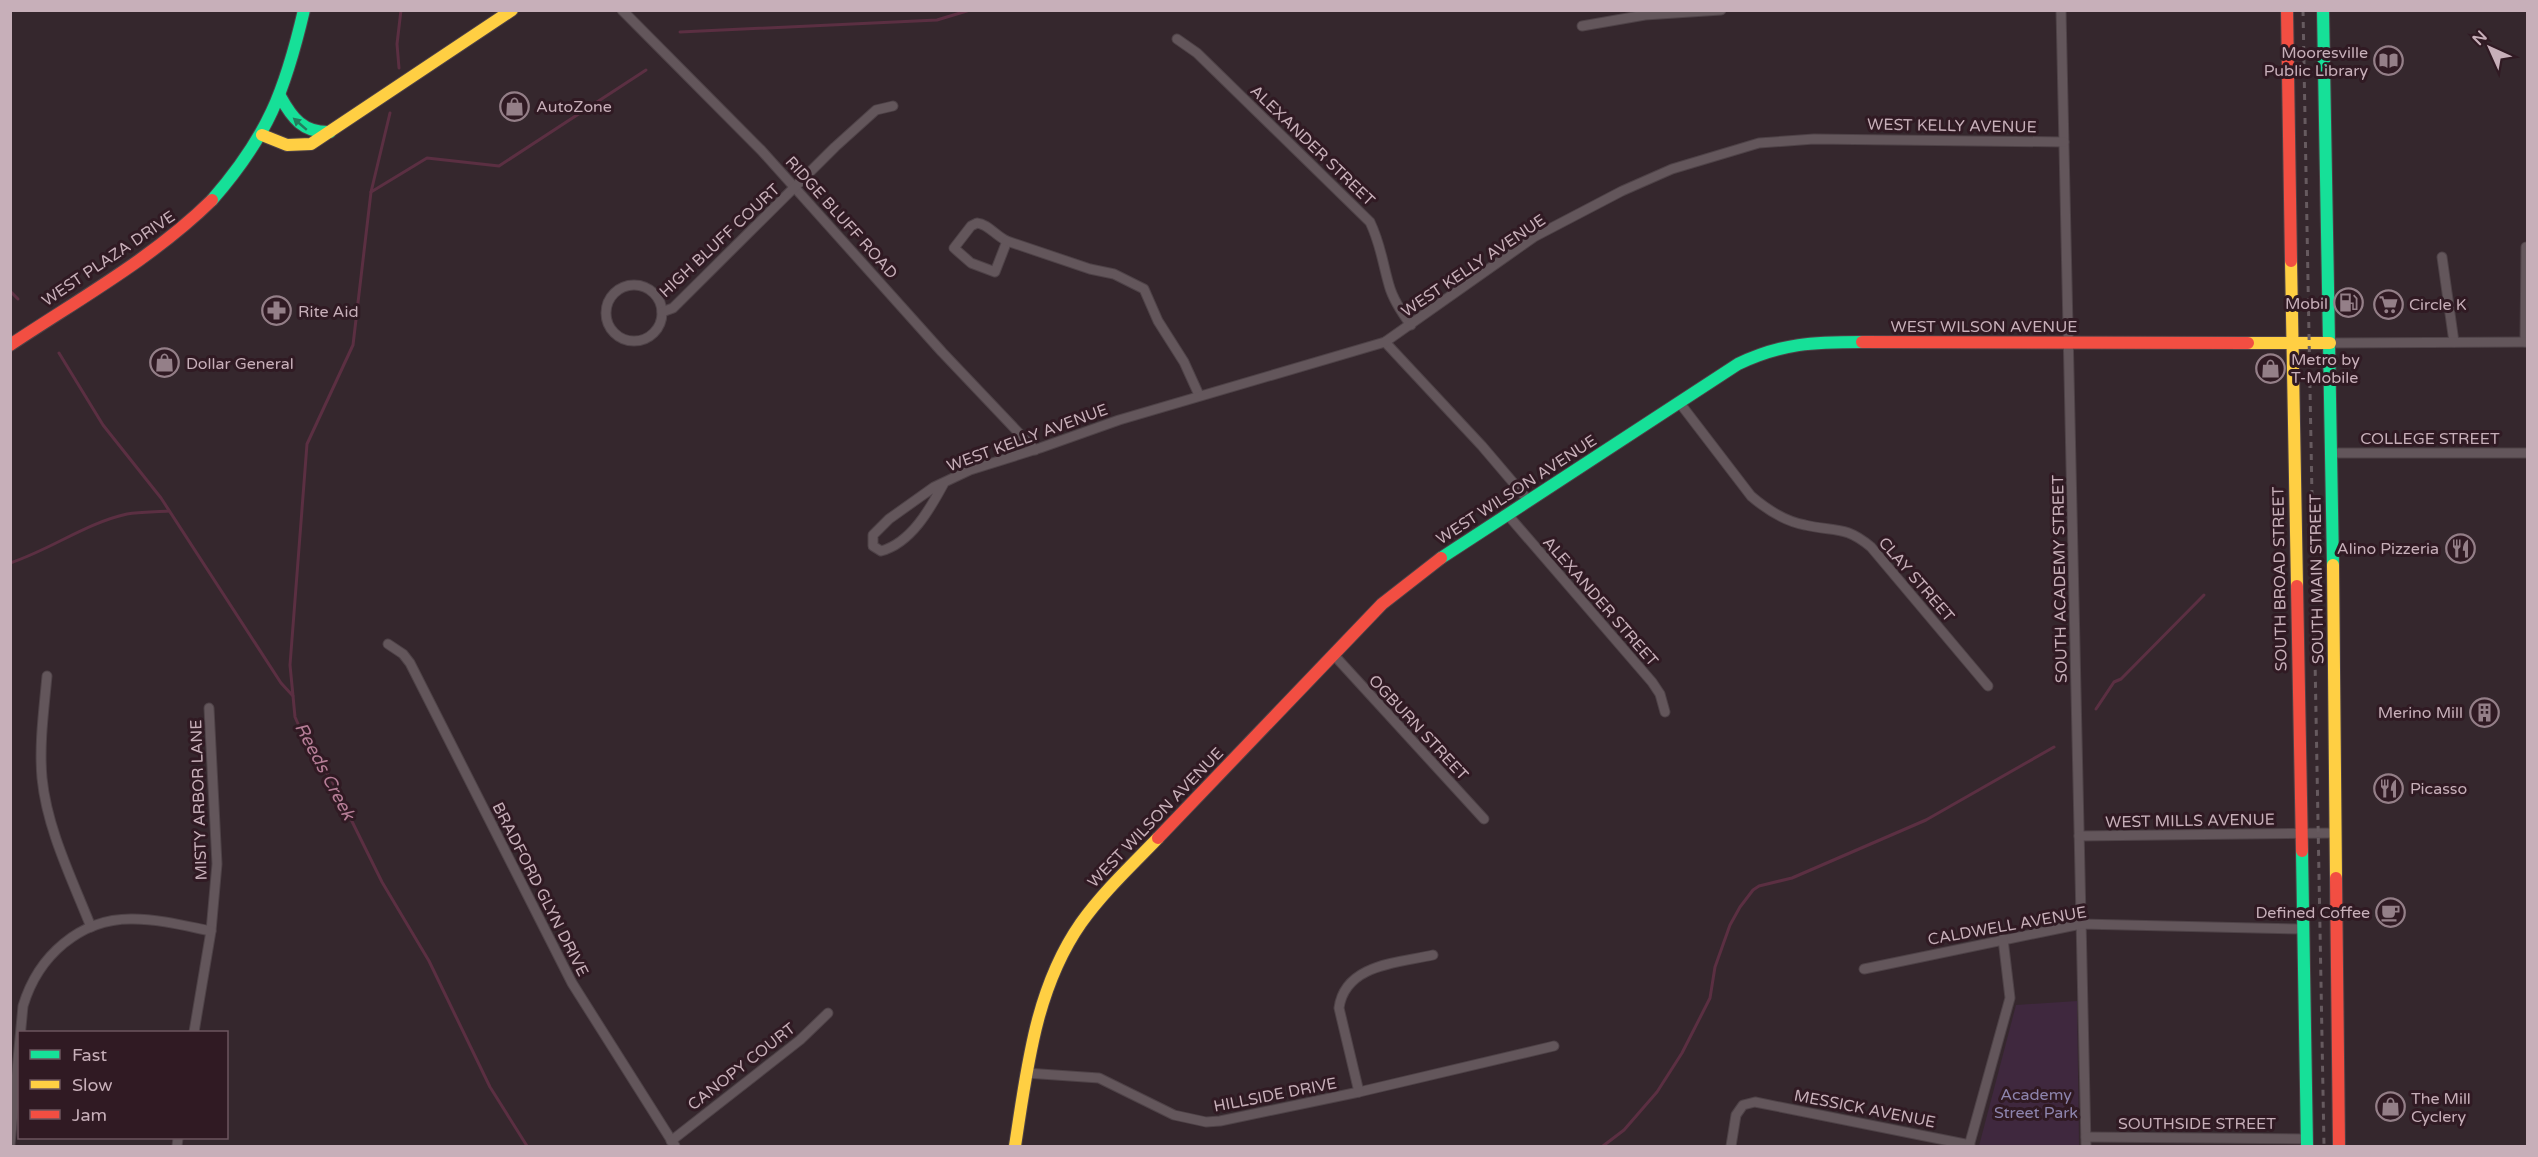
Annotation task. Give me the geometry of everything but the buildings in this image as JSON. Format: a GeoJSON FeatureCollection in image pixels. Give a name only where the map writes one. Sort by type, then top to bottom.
{"type":"FeatureCollection","features":[{"type":"Feature","properties":{"kind":"street","name":"WEST PLAZA DRIVE"},"geometry":{"type":"LineString","coordinates":[[10,345],[176,234],[217,195],[245,161],[262,135],[280,96],[295,52],[304,10]]}},
{"type":"Feature","properties":{"kind":"street"},"geometry":{"type":"LineString","coordinates":[[262,135],[287,145],[303,146],[331,132],[512,10]]}},
{"type":"Feature","properties":{"kind":"street","name":"RIDGE BLUFF ROAD"},"geometry":{"type":"LineString","coordinates":[[622,10],[796,188],[942,352],[1035,450]]}},
{"type":"Feature","properties":{"kind":"street"},"geometry":{"type":"LineString","coordinates":[[1582,26],[1645,15],[1721,10]]}},
{"type":"Feature","properties":{"kind":"street","name":"SOUTH ACADEMY STREET"},"geometry":{"type":"LineString","coordinates":[[2061,10],[2086,1142]]}},
{"type":"Feature","properties":{"kind":"street","name":"SOUTH BROAD STREET"},"geometry":{"type":"LineString","coordinates":[[2287,10],[2307,1142]]}},
{"type":"Feature","properties":{"kind":"street","name":"SOUTH MAIN STREET"},"geometry":{"type":"LineString","coordinates":[[2323,10],[2332,453],[2339,1146]]}},
{"type":"Feature","properties":{"kind":"street","name":"ALEXANDER STREET"},"geometry":{"type":"LineString","coordinates":[[1177,39],[1197,53],[1370,222],[1380,242],[1389,286],[1398,307],[1412,325]]}},
{"type":"Feature","properties":{"kind":"street"},"geometry":{"type":"LineString","coordinates":[[280,96],[301,127],[313,132],[331,132]]}},
{"type":"Feature","properties":{"kind":"street","name":"HIGH BLUFF COURT"},"geometry":{"type":"LineString","coordinates":[[662,312],[673,308],[835,147],[876,110],[893,106]]}},
{"type":"Feature","properties":{"kind":"street","name":"WEST KELLY AVENUE"},"geometry":{"type":"LineString","coordinates":[[944,483],[923,518],[904,538],[881,551],[873,546],[873,535],[882,525],[944,483],[970,470],[1199,395],[1385,342],[1534,237],[1622,190],[1672,169],[1759,143],[1814,139],[2064,142]]}},
{"type":"Feature","properties":{"kind":"street"},"geometry":{"type":"LineString","coordinates":[[1007,241],[995,272],[971,263],[954,248],[971,226],[977,223],[983,224],[997,237],[1090,269],[1114,274],[1144,289],[1158,321],[1184,362],[1199,395]]}},
{"type":"Feature","properties":{"kind":"street"},"geometry":{"type":"LineString","coordinates":[[2330,343],[2526,342],[2526,247]]}},
{"type":"Feature","properties":{"kind":"street"},"geometry":{"type":"LineString","coordinates":[[2442,257],[2454,342]]}},
{"type":"Feature","properties":{"kind":"street","name":"HIGH BLUFF COURT"},"geometry":{"type":"LineString","coordinates":[[633,285],[644,286],[653,292],[660,302],[662,312],[660,323],[654,332],[645,339],[634,341],[623,339],[614,333],[608,324],[606,313],[608,302],[614,293],[623,287],[633,285]]}},
{"type":"Feature","properties":{"kind":"street"},"geometry":{"type":"LineString","coordinates":[[1385,342],[1482,446],[1528,500]]}},
{"type":"Feature","properties":{"kind":"street","name":"WEST WILSON AVENUE"},"geometry":{"type":"LineString","coordinates":[[1015,1146],[1037,1014],[1045,987],[1070,939],[1086,915],[1382,604],[1422,571],[1751,356],[1778,347],[1810,342],[2330,343]]}},
{"type":"Feature","properties":{"kind":"street","name":"CLAY STREET"},"geometry":{"type":"LineString","coordinates":[[1679,402],[1751,496],[1763,506],[1804,525],[1849,531],[1871,547],[1988,686]]}},
{"type":"Feature","properties":{"kind":"street","name":"COLLEGE STREET"},"geometry":{"type":"LineString","coordinates":[[2332,453],[2528,453]]}},
{"type":"Feature","properties":{"kind":"street","name":"ALEXANDER STREET"},"geometry":{"type":"LineString","coordinates":[[1507,514],[1652,682],[1660,694],[1665,712]]}},
{"type":"Feature","properties":{"kind":"street","name":"BRADFORD GLYN DRIVE"},"geometry":{"type":"LineString","coordinates":[[388,644],[403,654],[410,663],[572,982],[673,1144]]}},
{"type":"Feature","properties":{"kind":"street","name":"OGBURN STREET"},"geometry":{"type":"LineString","coordinates":[[1333,654],[1484,819]]}},
{"type":"Feature","properties":{"kind":"street"},"geometry":{"type":"LineString","coordinates":[[47,676],[41,756],[45,797],[57,839],[91,927]]}},
{"type":"Feature","properties":{"kind":"street","name":"MISTY ARBOR LANE"},"geometry":{"type":"LineString","coordinates":[[194,1031],[211,931],[217,857],[209,708]]}},
{"type":"Feature","properties":{"kind":"street","name":"WEST MILLS AVENUE"},"geometry":{"type":"LineString","coordinates":[[2079,836],[2335,832]]}},
{"type":"Feature","properties":{"kind":"street"},"geometry":{"type":"LineString","coordinates":[[19,1031],[27,990],[42,963],[64,941],[91,927],[113,921],[136,919],[211,931]]}},
{"type":"Feature","properties":{"kind":"street","name":"CALDWELL AVENUE"},"geometry":{"type":"LineString","coordinates":[[1863,969],[2081,924],[2302,929]]}},
{"type":"Feature","properties":{"kind":"street"},"geometry":{"type":"LineString","coordinates":[[1969,1146],[2010,998],[2003,939]]}},
{"type":"Feature","properties":{"kind":"street","name":"HILLSIDE DRIVE"},"geometry":{"type":"LineString","coordinates":[[1359,1092],[1339,1008],[1341,996],[1347,985],[1365,971],[1433,955]]}},
{"type":"Feature","properties":{"kind":"street","name":"CANOPY COURT"},"geometry":{"type":"LineString","coordinates":[[673,1144],[800,1040],[828,1013]]}},
{"type":"Feature","properties":{"kind":"street","name":"HILLSIDE DRIVE"},"geometry":{"type":"LineString","coordinates":[[1026,1073],[1099,1078],[1174,1115],[1206,1122],[1239,1118],[1359,1092],[1554,1046]]}},
{"type":"Feature","properties":{"kind":"street"},"geometry":{"type":"LineString","coordinates":[[10,1145],[18,1047]]}},
{"type":"Feature","properties":{"kind":"street","name":"MESSICK AVENUE"},"geometry":{"type":"LineString","coordinates":[[1731,1146],[1736,1114],[1743,1105],[1755,1102],[1969,1146]]}},
{"type":"Feature","properties":{"kind":"street","name":"SOUTHSIDE STREET"},"geometry":{"type":"LineString","coordinates":[[2086,1142],[2307,1142]]}},
{"type":"Feature","properties":{"kind":"green space","name":"Academy Street Park"},"geometry":{"type":"Polygon","coordinates":[[[2077,1001],[2079,1146],[1979,1146],[2016,1005],[2077,1001]]]}},
{"type":"Feature","properties":{"kind":"waterway"},"geometry":{"type":"LineString","coordinates":[[399,68],[397,44],[401,10]]}},
{"type":"Feature","properties":{"kind":"waterway"},"geometry":{"type":"LineString","coordinates":[[680,32],[937,20],[970,10]]}},
{"type":"Feature","properties":{"kind":"waterway"},"geometry":{"type":"LineString","coordinates":[[371,192],[427,158],[499,166],[646,70]]}},
{"type":"Feature","properties":{"kind":"waterway"},"geometry":{"type":"LineString","coordinates":[[293,696],[290,665],[307,444],[353,345],[371,192],[390,113]]}},
{"type":"Feature","properties":{"kind":"waterway","name":"Reeds Creek"},"geometry":{"type":"LineString","coordinates":[[10,291],[18,299]]}},
{"type":"Feature","properties":{"kind":"waterway","name":"Reeds Creek"},"geometry":{"type":"LineString","coordinates":[[59,353],[103,425],[161,498],[281,683],[293,696],[295,717],[303,735],[332,781],[382,882],[429,961],[490,1087],[527,1146]]}},
{"type":"Feature","properties":{"kind":"waterway"},"geometry":{"type":"LineString","coordinates":[[10,563],[112,518],[132,513],[169,511]]}},
{"type":"Feature","properties":{"kind":"waterway"},"geometry":{"type":"LineString","coordinates":[[2096,709],[2114,682],[2121,679],[2204,595]]}},
{"type":"Feature","properties":{"kind":"waterway"},"geometry":{"type":"LineString","coordinates":[[1603,1146],[1624,1130],[1657,1092],[1682,1053],[1710,998],[1715,967],[1730,925],[1753,890],[1759,886],[1792,878],[1926,820],[2054,747]]}},
{"type":"Feature","properties":{"kind":"railway"},"geometry":{"type":"LineString","coordinates":[[2303,10],[2324,1146]]}},
{"type":"Feature","properties":{"kind":"traffic: fast"},"geometry":{"type":"LineString","coordinates":[[212,200],[247,155],[272,111],[289,65],[304,10]]}},
{"type":"Feature","properties":{"kind":"traffic: fast"},"geometry":{"type":"LineString","coordinates":[[2323,10],[2333,565]]}},
{"type":"Feature","properties":{"kind":"traffic: fast"},"geometry":{"type":"LineString","coordinates":[[280,96],[299,123],[312,130],[330,132]]}},
{"type":"Feature","properties":{"kind":"traffic: fast"},"geometry":{"type":"LineString","coordinates":[[1441,558],[1738,364],[1769,352],[1799,345],[1862,342]]}},
{"type":"Feature","properties":{"kind":"traffic: fast"},"geometry":{"type":"LineString","coordinates":[[2302,851],[2307,1146]]}},
{"type":"Feature","properties":{"kind":"traffic: slow"},"geometry":{"type":"LineString","coordinates":[[262,135],[287,145],[311,144],[512,10]]}},
{"type":"Feature","properties":{"kind":"traffic: slow"},"geometry":{"type":"LineString","coordinates":[[2291,261],[2297,586]]}},
{"type":"Feature","properties":{"kind":"traffic: slow"},"geometry":{"type":"LineString","coordinates":[[2248,343],[2330,343]]}},
{"type":"Feature","properties":{"kind":"traffic: slow"},"geometry":{"type":"LineString","coordinates":[[2333,565],[2336,878]]}},
{"type":"Feature","properties":{"kind":"traffic: slow"},"geometry":{"type":"LineString","coordinates":[[1015,1146],[1035,1030],[1043,1002],[1065,948],[1099,900],[1158,838]]}},
{"type":"Feature","properties":{"kind":"traffic: jam"},"geometry":{"type":"LineString","coordinates":[[2287,10],[2291,261]]}},
{"type":"Feature","properties":{"kind":"traffic: jam"},"geometry":{"type":"LineString","coordinates":[[10,345],[140,259],[165,241],[212,200]]}},
{"type":"Feature","properties":{"kind":"traffic: jam"},"geometry":{"type":"LineString","coordinates":[[1862,342],[2248,343]]}},
{"type":"Feature","properties":{"kind":"traffic: jam"},"geometry":{"type":"LineString","coordinates":[[1158,838],[1382,604],[1441,558]]}},
{"type":"Feature","properties":{"kind":"traffic: jam"},"geometry":{"type":"LineString","coordinates":[[2297,586],[2302,851]]}},
{"type":"Feature","properties":{"kind":"traffic: jam"},"geometry":{"type":"LineString","coordinates":[[2336,878],[2339,1146]]}},
{"type":"Feature","properties":{"kind":"place","name":"Mooresville Public Library"},"geometry":{"type":"Point","coordinates":[2389,61]}},
{"type":"Feature","properties":{"kind":"place","name":"AutoZone"},"geometry":{"type":"Point","coordinates":[515,106]}},
{"type":"Feature","properties":{"kind":"place","name":"Mobil"},"geometry":{"type":"Point","coordinates":[2349,303]}},
{"type":"Feature","properties":{"kind":"place","name":"Circle K"},"geometry":{"type":"Point","coordinates":[2388,304]}},
{"type":"Feature","properties":{"kind":"place","name":"Rite Aid"},"geometry":{"type":"Point","coordinates":[277,311]}},
{"type":"Feature","properties":{"kind":"place","name":"Dollar General"},"geometry":{"type":"Point","coordinates":[165,363]}},
{"type":"Feature","properties":{"kind":"place","name":"Metro by T-Mobile"},"geometry":{"type":"Point","coordinates":[2270,368]}},
{"type":"Feature","properties":{"kind":"place","name":"Alino Pizzeria"},"geometry":{"type":"Point","coordinates":[2460,548]}},
{"type":"Feature","properties":{"kind":"place","name":"Merino Mill"},"geometry":{"type":"Point","coordinates":[2484,712]}},
{"type":"Feature","properties":{"kind":"place","name":"Picasso"},"geometry":{"type":"Point","coordinates":[2389,788]}},
{"type":"Feature","properties":{"kind":"place","name":"Defined Coffee"},"geometry":{"type":"Point","coordinates":[2391,912]}},
{"type":"Feature","properties":{"kind":"place","name":"The Mill Cyclery"},"geometry":{"type":"Point","coordinates":[2390,1107]}}]}
